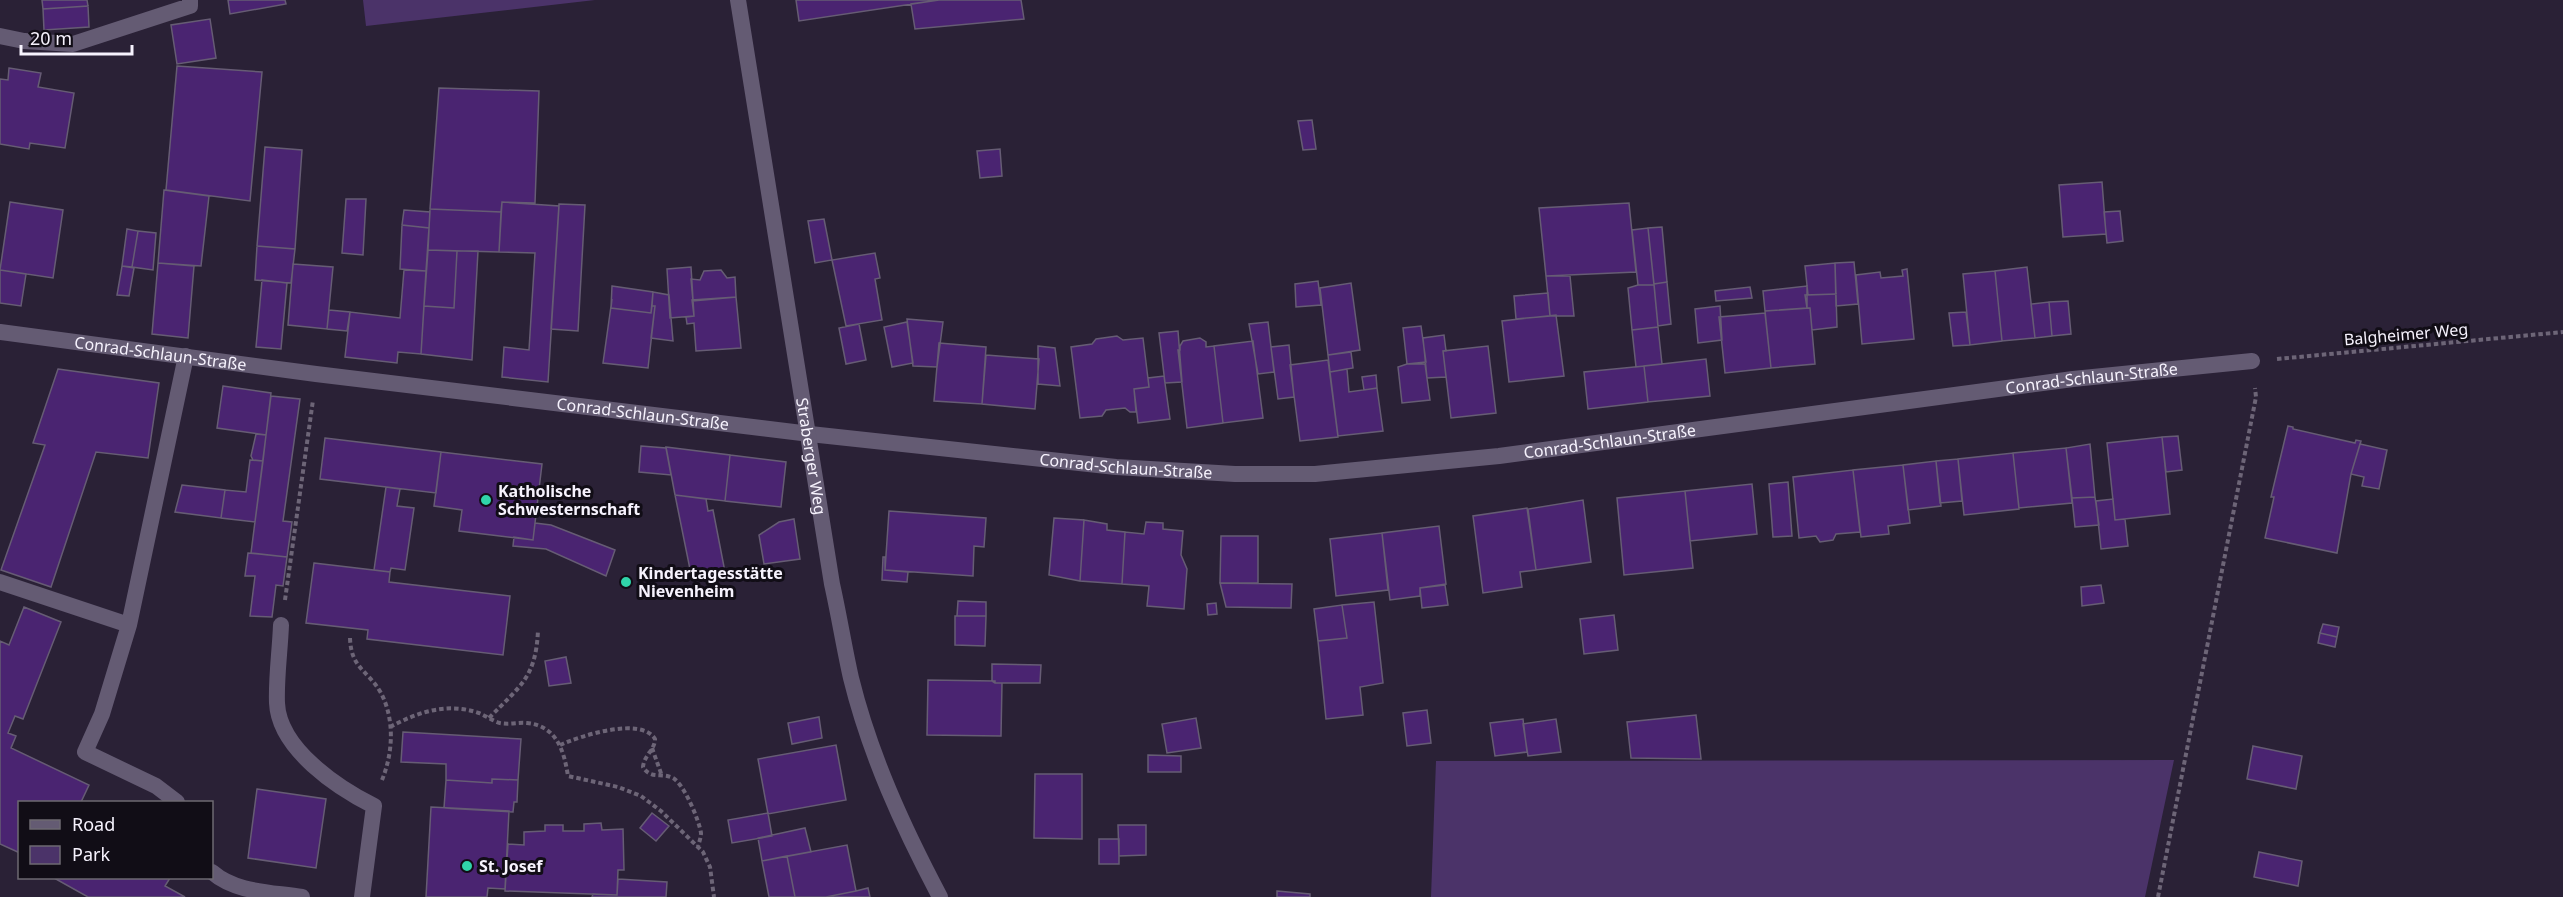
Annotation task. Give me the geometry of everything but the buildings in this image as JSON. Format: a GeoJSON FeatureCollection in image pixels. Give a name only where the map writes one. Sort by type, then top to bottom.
{"type":"FeatureCollection","features":[{"type":"Feature","properties":{"kind":"street"},"geometry":{"type":"LineString","coordinates":[[0,36],[24,41],[73,44],[190,6],[190,0]]}},
{"type":"Feature","properties":{"kind":"street","name":"Straberger Weg"},"geometry":{"type":"LineString","coordinates":[[738,0],[810,434],[832,584],[851,678],[876,757],[906,833],[940,897]]}},
{"type":"Feature","properties":{"kind":"street","name":"Conrad-Schlaun-Straße"},"geometry":{"type":"LineString","coordinates":[[0,332],[316,374],[810,434],[1116,467],[1235,474],[1315,474],[1499,456],[2073,379],[2252,361]]}},
{"type":"Feature","properties":{"kind":"street"},"geometry":{"type":"LineString","coordinates":[[176,801],[156,786],[84,752],[102,714],[129,625],[186,356]]}},
{"type":"Feature","properties":{"kind":"street"},"geometry":{"type":"LineString","coordinates":[[0,582],[129,625]]}},
{"type":"Feature","properties":{"kind":"street"},"geometry":{"type":"LineString","coordinates":[[281,625],[277,705],[287,735],[313,765],[348,793],[374,806],[362,897]]}},
{"type":"Feature","properties":{"kind":"street"},"geometry":{"type":"LineString","coordinates":[[213,873],[221,880],[236,887],[302,897]]}},
{"type":"Feature","properties":{"kind":"path","name":"Balgheimer Weg"},"geometry":{"type":"LineString","coordinates":[[2252,361],[2563,332]]}},
{"type":"Feature","properties":{"kind":"path"},"geometry":{"type":"LineString","coordinates":[[2158,897],[2256,397],[2252,361]]}},
{"type":"Feature","properties":{"kind":"path"},"geometry":{"type":"LineString","coordinates":[[281,625],[316,374]]}},
{"type":"Feature","properties":{"kind":"path"},"geometry":{"type":"LineString","coordinates":[[489,718],[528,676],[537,648],[538,630]]}},
{"type":"Feature","properties":{"kind":"path"},"geometry":{"type":"LineString","coordinates":[[350,638],[350,654],[381,693],[390,727],[391,746],[374,806]]}},
{"type":"Feature","properties":{"kind":"path"},"geometry":{"type":"LineString","coordinates":[[390,727],[413,715],[439,708],[460,709],[511,725],[525,723],[541,725],[552,732],[560,745],[568,776],[641,796],[661,811],[698,847],[711,867],[714,897]]}},
{"type":"Feature","properties":{"kind":"path"},"geometry":{"type":"LineString","coordinates":[[560,745],[590,733],[639,728],[652,734],[655,744],[646,754],[644,766],[647,772],[654,776],[676,780],[685,793],[701,834],[698,847]]}},
{"type":"Feature","properties":{"kind":"path"},"geometry":{"type":"LineString","coordinates":[[652,748],[662,776]]}},
{"type":"Feature","properties":{"kind":"green space"},"geometry":{"type":"Polygon","coordinates":[[[363,0],[595,0],[366,26],[363,0]]]}},
{"type":"Feature","properties":{"kind":"green space"},"geometry":{"type":"Polygon","coordinates":[[[2174,760],[2145,897],[1431,897],[1436,761],[2174,760]]]}},
{"type":"Feature","properties":{"kind":"place","name":"Katholische Schwesternschaft"},"geometry":{"type":"Point","coordinates":[486,500]}},
{"type":"Feature","properties":{"kind":"place","name":"Kindertagesstätte Nievenheim"},"geometry":{"type":"Point","coordinates":[626,582]}},
{"type":"Feature","properties":{"kind":"place","name":"St. Josef"},"geometry":{"type":"Point","coordinates":[467,866]}}]}
